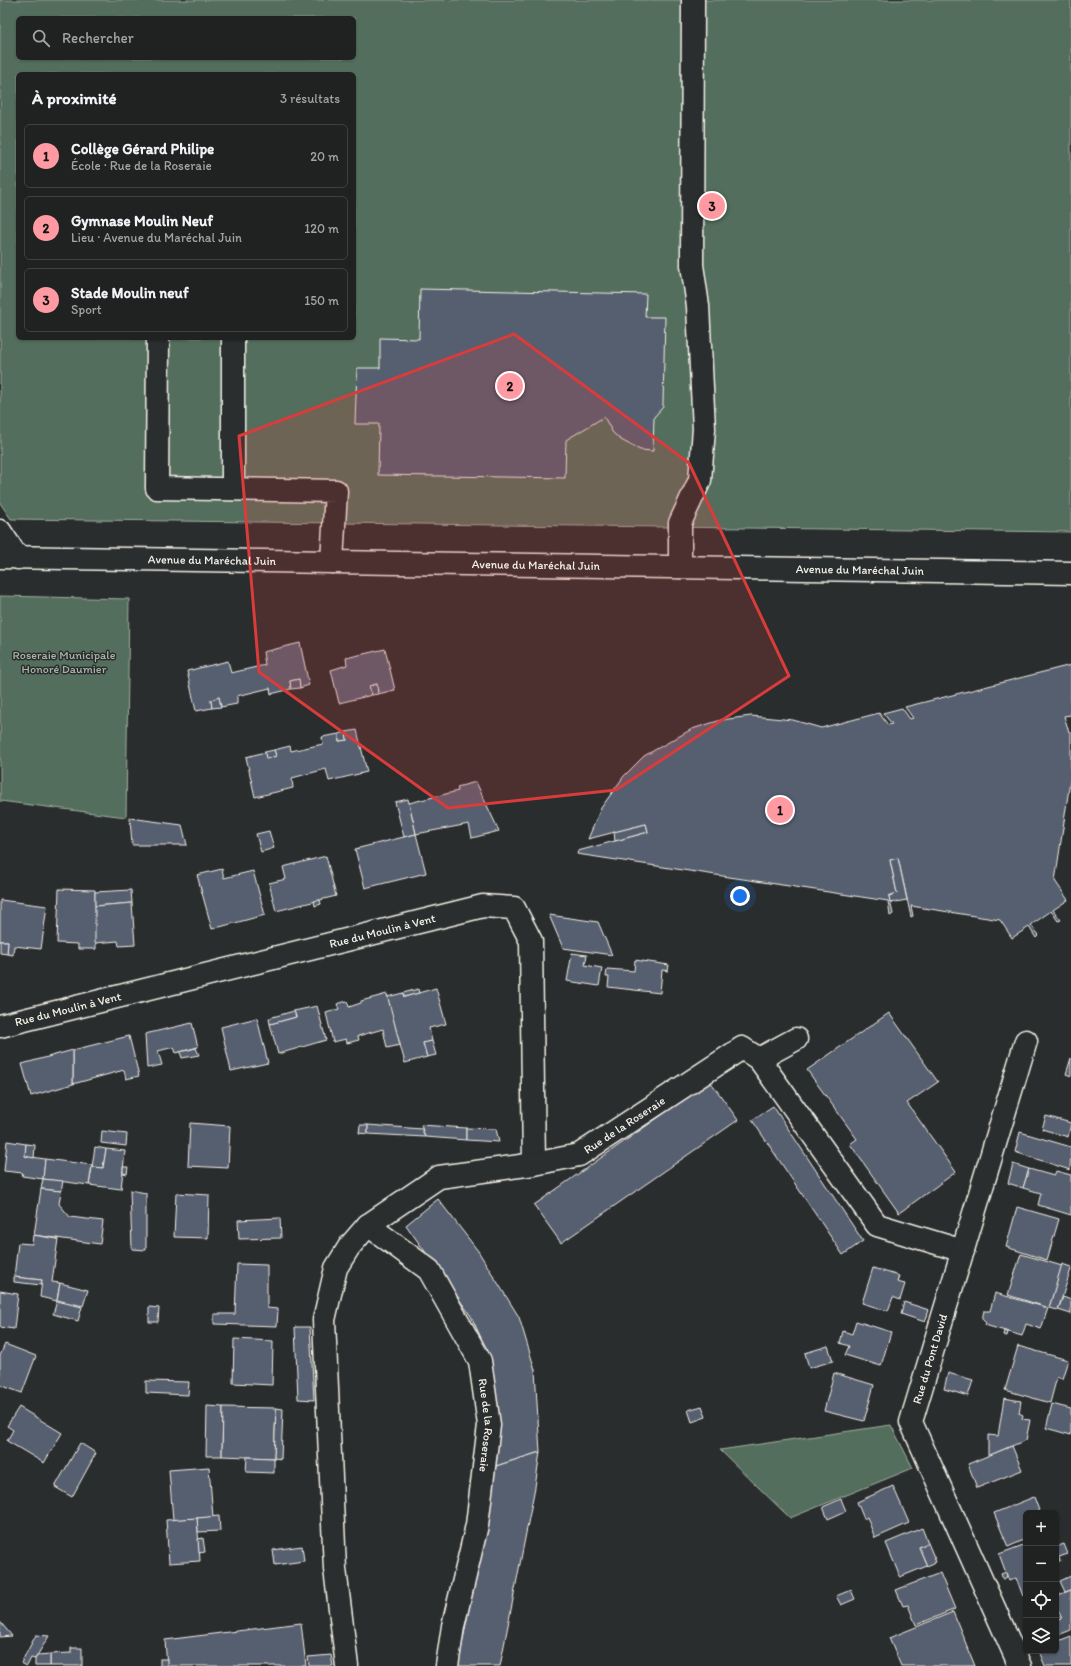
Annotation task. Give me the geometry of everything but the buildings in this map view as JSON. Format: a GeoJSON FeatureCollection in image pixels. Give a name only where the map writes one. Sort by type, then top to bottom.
{"type":"FeatureCollection","features":[{"type":"Feature","properties":{"kind":"street"},"geometry":{"type":"LineString","coordinates":[[680,567],[680,522],[700,480],[704,429],[698,306],[692,265],[693,0]]}},
{"type":"Feature","properties":{"kind":"street"},"geometry":{"type":"LineString","coordinates":[[158,340],[156,488],[336,491],[332,562]]}},
{"type":"Feature","properties":{"kind":"street"},"geometry":{"type":"LineString","coordinates":[[233,340],[233,489]]}},
{"type":"Feature","properties":{"kind":"street"},"geometry":{"type":"LineString","coordinates":[[0,531],[9,557]]}},
{"type":"Feature","properties":{"kind":"street","name":"Avenue du Maréchal Juin"},"geometry":{"type":"LineString","coordinates":[[9,557],[1071,573]]}},
{"type":"Feature","properties":{"kind":"street","name":"Rue du Moulin à Vent"},"geometry":{"type":"LineString","coordinates":[[0,1026],[483,906],[514,908],[531,941],[534,1164]]}},
{"type":"Feature","properties":{"kind":"street"},"geometry":{"type":"LineString","coordinates":[[760,1059],[796,1039]]}},
{"type":"Feature","properties":{"kind":"street","name":"Rue du Pont David"},"geometry":{"type":"LineString","coordinates":[[1020,1666],[911,1422],[1026,1041]]}},
{"type":"Feature","properties":{"kind":"street","name":"Rue de la Roseraie"},"geometry":{"type":"LineString","coordinates":[[347,1666],[335,1569],[324,1320],[336,1268],[349,1247],[368,1225],[439,1177],[534,1164],[579,1155],[742,1048],[760,1059],[877,1225],[963,1251]]}},
{"type":"Feature","properties":{"kind":"street","name":"Rue de la Roseraie"},"geometry":{"type":"LineString","coordinates":[[368,1225],[429,1270],[480,1361],[489,1425],[477,1526],[453,1626],[447,1666]]}},
{"type":"Feature","properties":{"kind":"highlighted area"},"geometry":{"type":"Polygon","coordinates":[[[514,334],[689,463],[789,676],[616,790],[448,808],[259,672],[239,436],[514,334]]]}},
{"type":"Feature","properties":{"kind":"green space"},"geometry":{"type":"Polygon","coordinates":[[[0,0],[1071,0],[1071,532],[11,519],[0,503],[0,0]]]}},
{"type":"Feature","properties":{"kind":"green space","name":"Roseraie Municipale Honoré Daumier"},"geometry":{"type":"Polygon","coordinates":[[[0,596],[129,599],[126,817],[0,801],[0,596]]]}},
{"type":"Feature","properties":{"kind":"green space"},"geometry":{"type":"Polygon","coordinates":[[[891,1425],[913,1468],[790,1518],[720,1450],[891,1425]]]}},
{"type":"Feature","properties":{"kind":"place","name":"Stade Moulin neuf"},"geometry":{"type":"Point","coordinates":[712,206]}},
{"type":"Feature","properties":{"kind":"place","name":"Gymnase Moulin Neuf"},"geometry":{"type":"Point","coordinates":[510,386]}},
{"type":"Feature","properties":{"kind":"place","name":"Collège Gérard Philipe"},"geometry":{"type":"Point","coordinates":[780,810]}}]}
